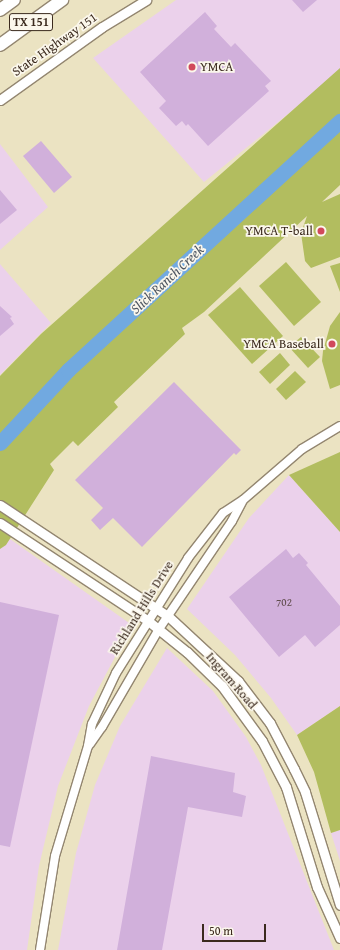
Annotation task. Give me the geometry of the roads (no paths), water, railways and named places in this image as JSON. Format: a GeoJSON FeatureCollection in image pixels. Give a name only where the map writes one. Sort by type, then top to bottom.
{"type":"FeatureCollection","features":[{"type":"Feature","properties":{"kind":"highway","name":"TX 151"},"geometry":{"type":"LineString","coordinates":[[0,10],[14,0]]}},
{"type":"Feature","properties":{"kind":"highway","name":"TX 151"},"geometry":{"type":"LineString","coordinates":[[0,44],[62,0]]}},
{"type":"Feature","properties":{"kind":"main road","name":"State Highway 151"},"geometry":{"type":"LineString","coordinates":[[0,100],[102,27],[146,0]]}},
{"type":"Feature","properties":{"kind":"main road","name":"Ingram Road"},"geometry":{"type":"LineString","coordinates":[[0,505],[168,616],[238,681],[264,714],[278,736],[304,792],[340,905]]}},
{"type":"Feature","properties":{"kind":"main road","name":"Ingram Road"},"geometry":{"type":"LineString","coordinates":[[0,523],[159,629],[204,668],[250,722],[286,787],[312,872],[340,938]]}},
{"type":"Feature","properties":{"kind":"main road"},"geometry":{"type":"LineString","coordinates":[[27,542],[36,529]]}},
{"type":"Feature","properties":{"kind":"main road"},"geometry":{"type":"LineString","coordinates":[[250,722],[264,714]]}},
{"type":"Feature","properties":{"kind":"main road"},"geometry":{"type":"LineString","coordinates":[[312,872],[327,867]]}},
{"type":"Feature","properties":{"kind":"street","name":"Richland Hills Drive"},"geometry":{"type":"LineString","coordinates":[[40,950],[55,856],[88,746],[92,724],[102,698],[147,620],[206,532],[223,513],[242,500],[302,449],[340,426]]}},
{"type":"Feature","properties":{"kind":"street","name":"Richland Hills Drive"},"geometry":{"type":"LineString","coordinates":[[88,746],[102,727],[159,629],[232,521],[242,500]]}},
{"type":"Feature","properties":{"kind":"waterway","name":"Slick Ranch Creek"},"geometry":{"type":"LineString","coordinates":[[0,443],[68,370],[340,121]]}},
{"type":"Feature","properties":{"kind":"place","name":"YMCA"},"geometry":{"type":"Point","coordinates":[192,67]}},
{"type":"Feature","properties":{"kind":"place","name":"YMCA T-ball"},"geometry":{"type":"Point","coordinates":[321,231]}},
{"type":"Feature","properties":{"kind":"place","name":"YMCA Baseball"},"geometry":{"type":"Point","coordinates":[332,344]}}]}
